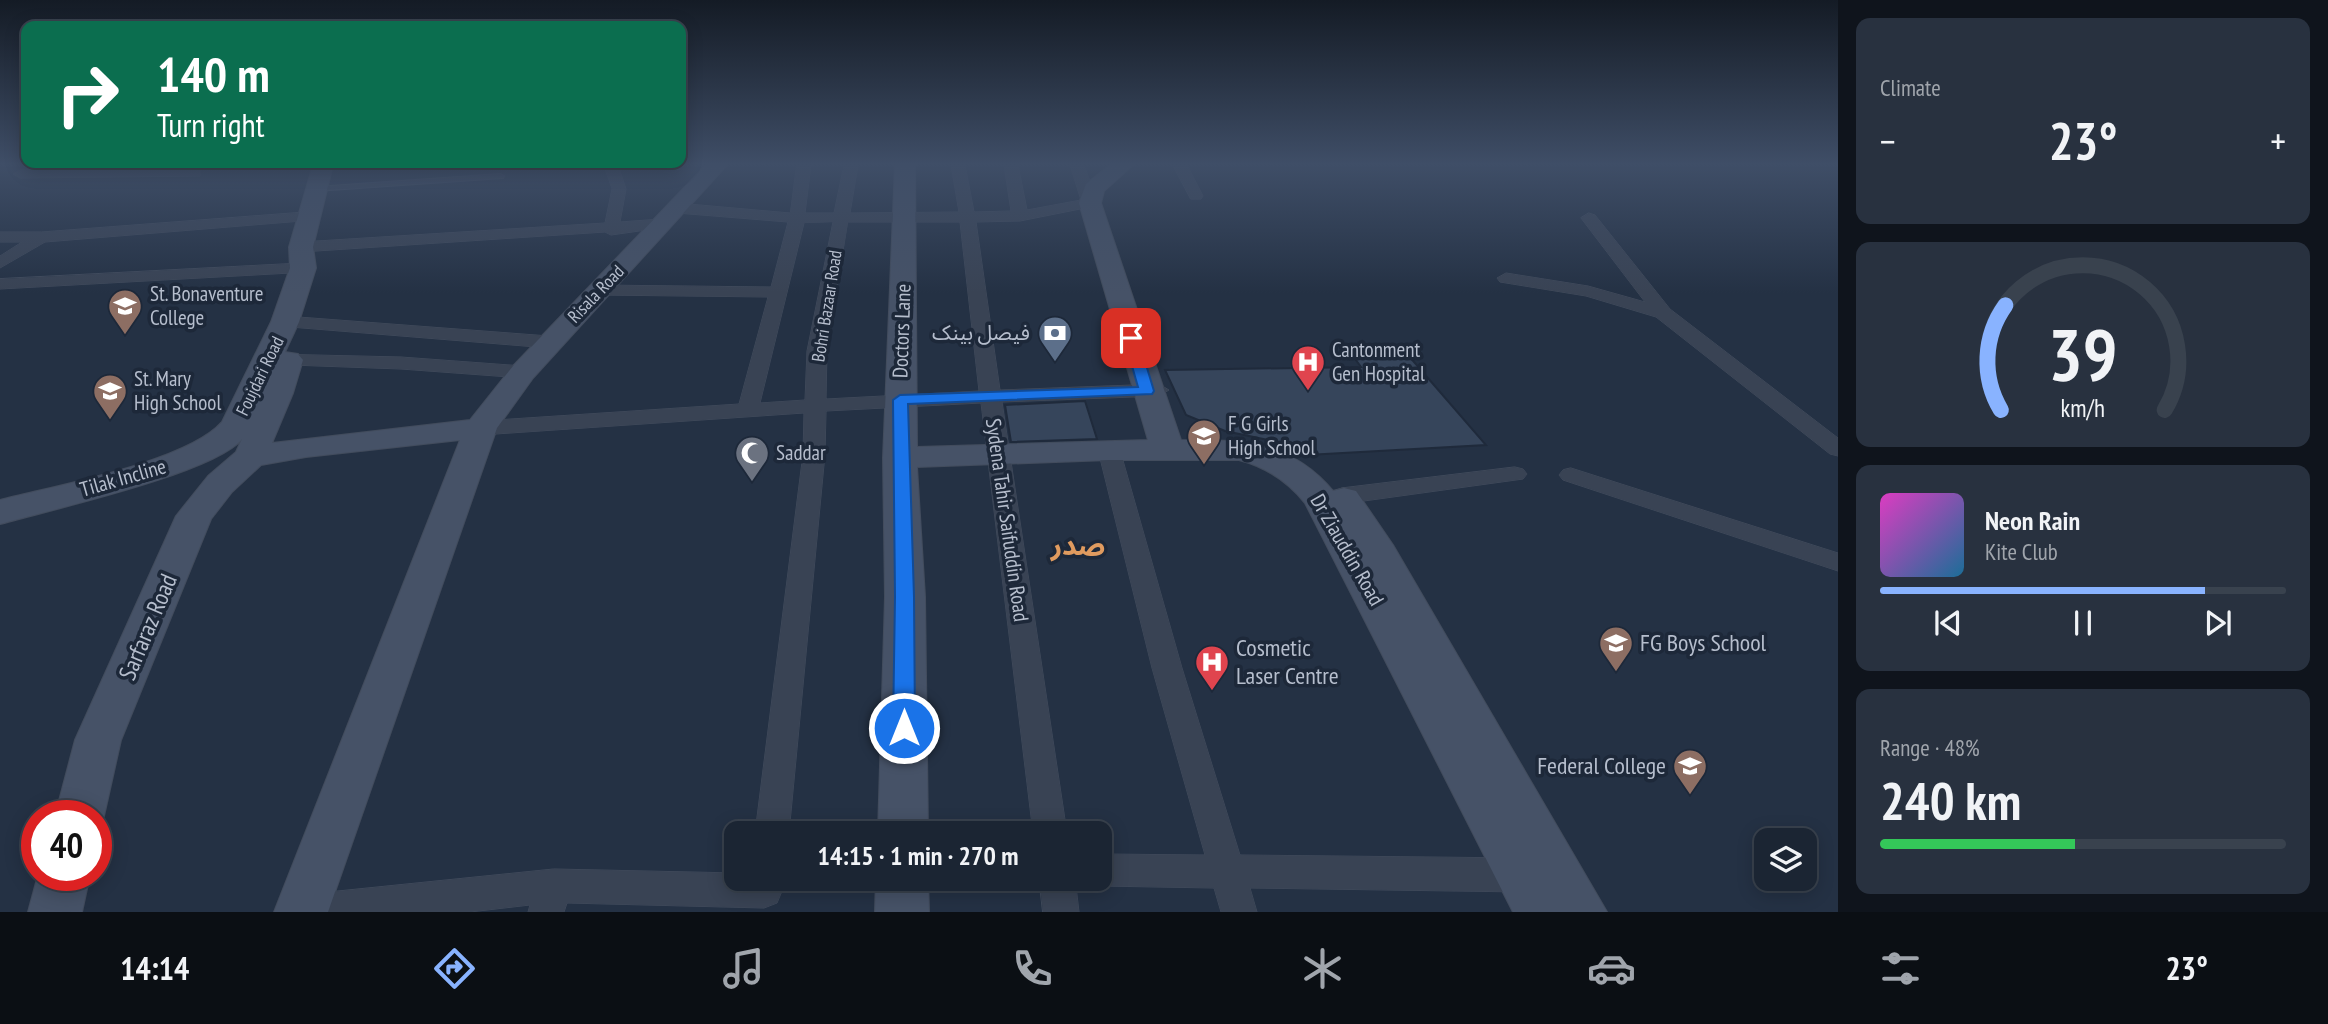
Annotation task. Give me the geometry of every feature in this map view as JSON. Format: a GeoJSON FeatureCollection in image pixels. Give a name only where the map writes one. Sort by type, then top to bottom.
{"type":"FeatureCollection","features":[{"type":"Feature","properties":{"kind":"street","name":"Foujdari Road"},"geometry":{"type":"LineString","coordinates":[[243,441],[278,393],[278,360],[302,258],[311,208]]}},
{"type":"Feature","properties":{"kind":"street"},"geometry":{"type":"LineString","coordinates":[[611,230],[615,208]]}},
{"type":"Feature","properties":{"kind":"street","name":"Risala Road"},"geometry":{"type":"LineString","coordinates":[[301,912],[390,679],[461,476],[481,428],[492,409],[549,342],[677,208]]}},
{"type":"Feature","properties":{"kind":"street"},"geometry":{"type":"LineString","coordinates":[[748,410],[798,208]]}},
{"type":"Feature","properties":{"kind":"street","name":"Bohri Bazaar Road"},"geometry":{"type":"LineString","coordinates":[[773,821],[814,454],[817,351],[843,208]]}},
{"type":"Feature","properties":{"kind":"street","name":"Doctors Lane"},"geometry":{"type":"LineString","coordinates":[[903,821],[905,597],[900,400],[905,208]]}},
{"type":"Feature","properties":{"kind":"street","name":"Sydena Tahir Saifuddin Road"},"geometry":{"type":"LineString","coordinates":[[965,208],[1048,821]]}},
{"type":"Feature","properties":{"kind":"street"},"geometry":{"type":"LineString","coordinates":[[1019,208],[1020,216]]}},
{"type":"Feature","properties":{"kind":"street"},"geometry":{"type":"LineString","coordinates":[[0,284],[611,230],[669,216],[1020,216],[1065,208]]}},
{"type":"Feature","properties":{"kind":"street"},"geometry":{"type":"LineString","coordinates":[[1092,208],[1166,421]]}},
{"type":"Feature","properties":{"kind":"street"},"geometry":{"type":"LineString","coordinates":[[1108,208],[1123,282],[1166,421]]}},
{"type":"Feature","properties":{"kind":"street"},"geometry":{"type":"LineString","coordinates":[[0,237],[41,237],[308,217]]}},
{"type":"Feature","properties":{"kind":"street"},"geometry":{"type":"LineString","coordinates":[[1589,218],[1663,313],[1838,449]]}},
{"type":"Feature","properties":{"kind":"street"},"geometry":{"type":"LineString","coordinates":[[0,263],[41,237]]}},
{"type":"Feature","properties":{"kind":"street"},"geometry":{"type":"LineString","coordinates":[[1506,278],[1588,291],[1663,313]]}},
{"type":"Feature","properties":{"kind":"street"},"geometry":{"type":"LineString","coordinates":[[599,290],[778,292]]}},
{"type":"Feature","properties":{"kind":"street"},"geometry":{"type":"LineString","coordinates":[[285,323],[549,342]]}},
{"type":"Feature","properties":{"kind":"street"},"geometry":{"type":"LineString","coordinates":[[278,360],[401,363],[523,372]]}},
{"type":"Feature","properties":{"kind":"street"},"geometry":{"type":"LineString","coordinates":[[243,441],[306,447],[481,428],[990,395],[1166,421]]}},
{"type":"Feature","properties":{"kind":"street","name":"Dr Ziauddin Road"},"geometry":{"type":"LineString","coordinates":[[1166,421],[1190,436],[1232,442],[1293,459],[1331,482],[1374,545],[1580,912]]}},
{"type":"Feature","properties":{"kind":"street","name":"Dr Ziauddin Road"},"geometry":{"type":"LineString","coordinates":[[900,458],[1109,450],[1166,421],[1239,450],[1271,458],[1304,479],[1320,498],[1541,912]]}},
{"type":"Feature","properties":{"kind":"street","name":"Tilak Incline"},"geometry":{"type":"LineString","coordinates":[[0,512],[160,468],[222,442],[243,441]]}},
{"type":"Feature","properties":{"kind":"street","name":"Sarfaraz Road"},"geometry":{"type":"LineString","coordinates":[[83,800],[98,740],[194,516],[220,484],[243,441]]}},
{"type":"Feature","properties":{"kind":"street"},"geometry":{"type":"LineString","coordinates":[[1109,450],[1167,668],[1239,912]]}},
{"type":"Feature","properties":{"kind":"street"},"geometry":{"type":"LineString","coordinates":[[1342,496],[1515,474]]}},
{"type":"Feature","properties":{"kind":"street"},"geometry":{"type":"LineString","coordinates":[[1571,475],[1838,562]]}},
{"type":"Feature","properties":{"kind":"street"},"geometry":{"type":"LineString","coordinates":[[1112,870],[1522,875]]}},
{"type":"Feature","properties":{"kind":"street"},"geometry":{"type":"LineString","coordinates":[[55,912],[60,891]]}},
{"type":"Feature","properties":{"kind":"street"},"geometry":{"type":"LineString","coordinates":[[902,891],[902,912]]}},
{"type":"Feature","properties":{"kind":"street"},"geometry":{"type":"LineString","coordinates":[[1059,891],[1061,912]]}},
{"type":"Feature","properties":{"kind":"street"},"geometry":{"type":"LineString","coordinates":[[310,912],[550,899],[764,894]]}},
{"type":"Feature","properties":{"kind":"building","name":"Cantonment Gen Hospital"},"geometry":{"type":"Polygon","coordinates":[[[1408,355],[1486,445],[1307,455],[1268,440],[1225,431],[1186,415],[1165,370],[1361,367],[1353,356],[1408,355]]]}},
{"type":"Feature","properties":{"kind":"building"},"geometry":{"type":"Polygon","coordinates":[[[1085,401],[1097,439],[1011,442],[1005,405],[1085,401]]]}},
{"type":"Feature","properties":{"kind":"place","name":"St. Bonaventure College"},"geometry":{"type":"Point","coordinates":[125,336]}},
{"type":"Feature","properties":{"kind":"place","name":"فیصل بینک"},"geometry":{"type":"Point","coordinates":[1055,363]}},
{"type":"Feature","properties":{"kind":"place","name":"Cantonment Gen Hospital"},"geometry":{"type":"Point","coordinates":[1308,392]}},
{"type":"Feature","properties":{"kind":"place","name":"St. Mary High School"},"geometry":{"type":"Point","coordinates":[110,421]}},
{"type":"Feature","properties":{"kind":"place","name":"F G Girls High School"},"geometry":{"type":"Point","coordinates":[1204,466]}},
{"type":"Feature","properties":{"kind":"place","name":"Saddar"},"geometry":{"type":"Point","coordinates":[752,483]}},
{"type":"Feature","properties":{"kind":"place","name":"FG Boys School"},"geometry":{"type":"Point","coordinates":[1616,673]}},
{"type":"Feature","properties":{"kind":"place","name":"Cosmetic Laser Centre"},"geometry":{"type":"Point","coordinates":[1212,692]}},
{"type":"Feature","properties":{"kind":"place","name":"Federal College"},"geometry":{"type":"Point","coordinates":[1690,796]}},
{"type":"Feature","properties":{"kind":"district","name":"صدر"},"geometry":{"type":"Point","coordinates":[1078,545]}},
{"type":"Feature","properties":{"kind":"route"},"geometry":{"type":"LineString","coordinates":[[904,728],[905,597],[900,400],[1147,391],[1131,338]]}}]}
